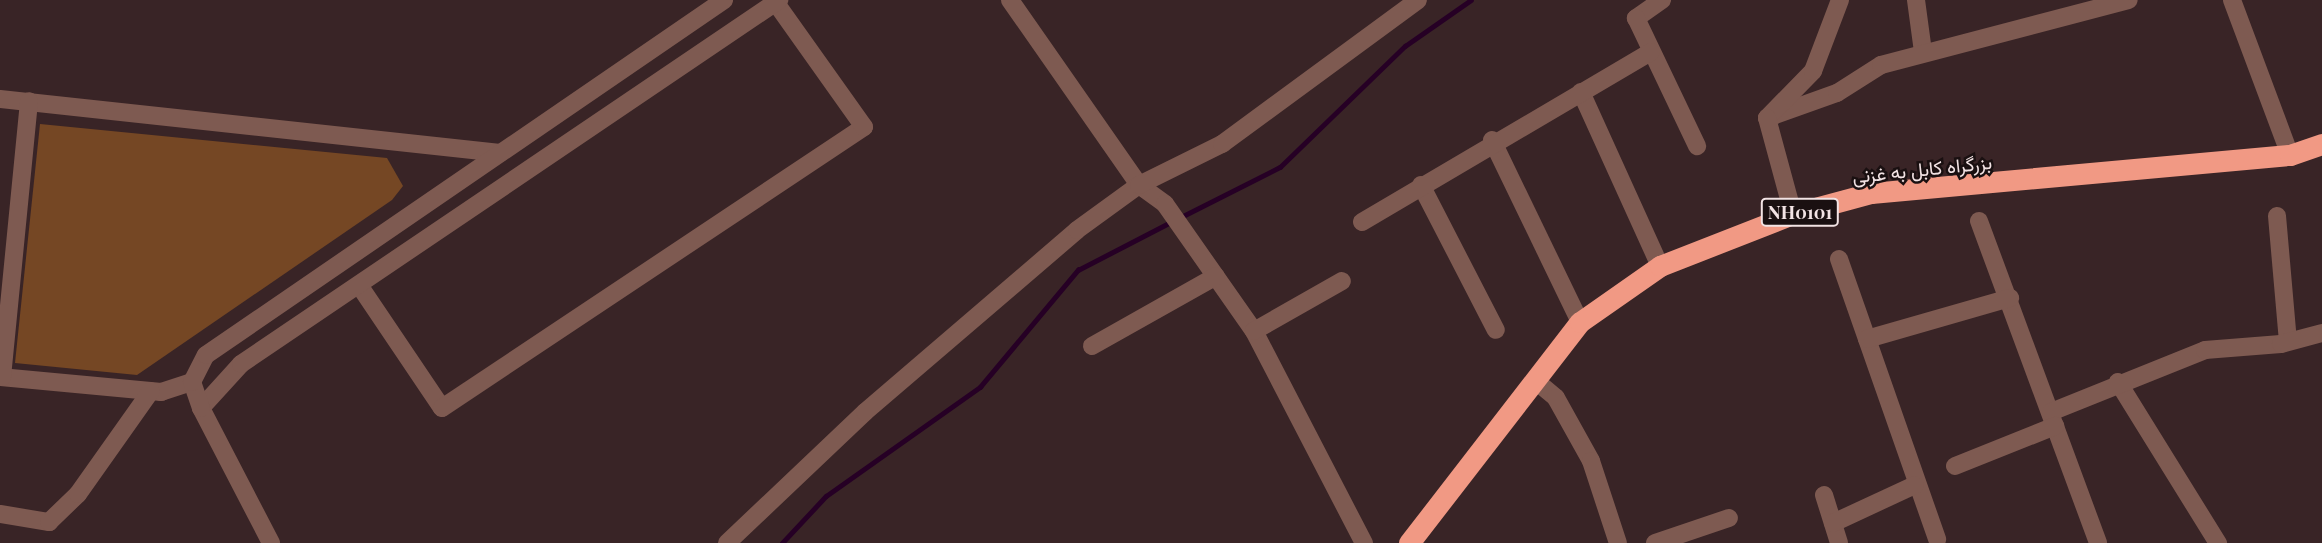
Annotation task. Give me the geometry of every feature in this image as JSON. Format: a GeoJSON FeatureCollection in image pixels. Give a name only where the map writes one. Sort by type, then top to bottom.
{"type":"FeatureCollection","features":[{"type":"Feature","properties":{"kind":"highway","name":"بزرگراه کابل به غزنی"},"geometry":{"type":"LineString","coordinates":[[1409,543],[1580,322],[1660,266],[1793,214],[1871,193],[2290,155],[2322,144]]}},
{"type":"Feature","properties":{"kind":"street"},"geometry":{"type":"LineString","coordinates":[[271,543],[201,408],[192,382],[206,355],[724,0]]}},
{"type":"Feature","properties":{"kind":"street"},"geometry":{"type":"LineString","coordinates":[[1010,0],[1139,185],[1165,204],[1254,331],[1364,543]]}},
{"type":"Feature","properties":{"kind":"street"},"geometry":{"type":"LineString","coordinates":[[727,543],[865,412],[1139,185],[1223,144],[1418,0]]}},
{"type":"Feature","properties":{"kind":"street"},"geometry":{"type":"LineString","coordinates":[[1662,0],[1635,15],[1697,146]]}},
{"type":"Feature","properties":{"kind":"street"},"geometry":{"type":"LineString","coordinates":[[1767,118],[1813,71],[1840,0]]}},
{"type":"Feature","properties":{"kind":"street"},"geometry":{"type":"LineString","coordinates":[[1916,0],[1923,52]]}},
{"type":"Feature","properties":{"kind":"street"},"geometry":{"type":"LineString","coordinates":[[1767,118],[1837,93],[1881,65],[1923,52],[1984,43],[2078,7],[2129,0]]}},
{"type":"Feature","properties":{"kind":"street"},"geometry":{"type":"LineString","coordinates":[[2232,0],[2290,155]]}},
{"type":"Feature","properties":{"kind":"street"},"geometry":{"type":"LineString","coordinates":[[201,408],[241,364],[777,1],[864,127],[442,408],[359,285]]}},
{"type":"Feature","properties":{"kind":"street"},"geometry":{"type":"LineString","coordinates":[[1362,222],[1492,141],[1651,52]]}},
{"type":"Feature","properties":{"kind":"street"},"geometry":{"type":"LineString","coordinates":[[1581,92],[1660,266]]}},
{"type":"Feature","properties":{"kind":"street"},"geometry":{"type":"LineString","coordinates":[[0,99],[500,153]]}},
{"type":"Feature","properties":{"kind":"street"},"geometry":{"type":"LineString","coordinates":[[29,101],[8,244],[1,377],[151,391],[192,382]]}},
{"type":"Feature","properties":{"kind":"street"},"geometry":{"type":"LineString","coordinates":[[1767,118],[1793,214]]}},
{"type":"Feature","properties":{"kind":"street"},"geometry":{"type":"LineString","coordinates":[[1492,141],[1580,322]]}},
{"type":"Feature","properties":{"kind":"street"},"geometry":{"type":"LineString","coordinates":[[1421,185],[1496,330]]}},
{"type":"Feature","properties":{"kind":"street"},"geometry":{"type":"LineString","coordinates":[[2277,216],[2288,342]]}},
{"type":"Feature","properties":{"kind":"street"},"geometry":{"type":"LineString","coordinates":[[1979,221],[2010,298],[2098,543]]}},
{"type":"Feature","properties":{"kind":"street"},"geometry":{"type":"LineString","coordinates":[[1839,259],[1915,485],[1937,539]]}},
{"type":"Feature","properties":{"kind":"street"},"geometry":{"type":"LineString","coordinates":[[1092,346],[1212,270]]}},
{"type":"Feature","properties":{"kind":"street"},"geometry":{"type":"LineString","coordinates":[[1254,331],[1342,281]]}},
{"type":"Feature","properties":{"kind":"street"},"geometry":{"type":"LineString","coordinates":[[1867,339],[2010,298]]}},
{"type":"Feature","properties":{"kind":"street"},"geometry":{"type":"LineString","coordinates":[[1955,466],[2053,419],[2118,382],[2205,349],[2288,342],[2322,333]]}},
{"type":"Feature","properties":{"kind":"street"},"geometry":{"type":"LineString","coordinates":[[1535,381],[1556,398],[1591,461],[1618,543]]}},
{"type":"Feature","properties":{"kind":"street"},"geometry":{"type":"LineString","coordinates":[[2118,382],[2218,543]]}},
{"type":"Feature","properties":{"kind":"street"},"geometry":{"type":"LineString","coordinates":[[0,514],[49,522],[78,495],[151,391]]}},
{"type":"Feature","properties":{"kind":"street"},"geometry":{"type":"LineString","coordinates":[[1833,523],[1915,485]]}},
{"type":"Feature","properties":{"kind":"street"},"geometry":{"type":"LineString","coordinates":[[1824,495],[1839,543]]}},
{"type":"Feature","properties":{"kind":"street"},"geometry":{"type":"LineString","coordinates":[[1655,543],[1729,518]]}},
{"type":"Feature","properties":{"kind":"shaded area"},"geometry":{"type":"Polygon","coordinates":[[[40,124],[387,158],[403,186],[392,200],[137,375],[15,363],[40,124]]]}},
{"type":"Feature","properties":{"kind":"waterway"},"geometry":{"type":"LineString","coordinates":[[1179,218],[1280,167],[1405,46],[1471,0]]}},
{"type":"Feature","properties":{"kind":"waterway"},"geometry":{"type":"LineString","coordinates":[[782,543],[826,496],[980,387],[1078,270],[1171,222]]}}]}
